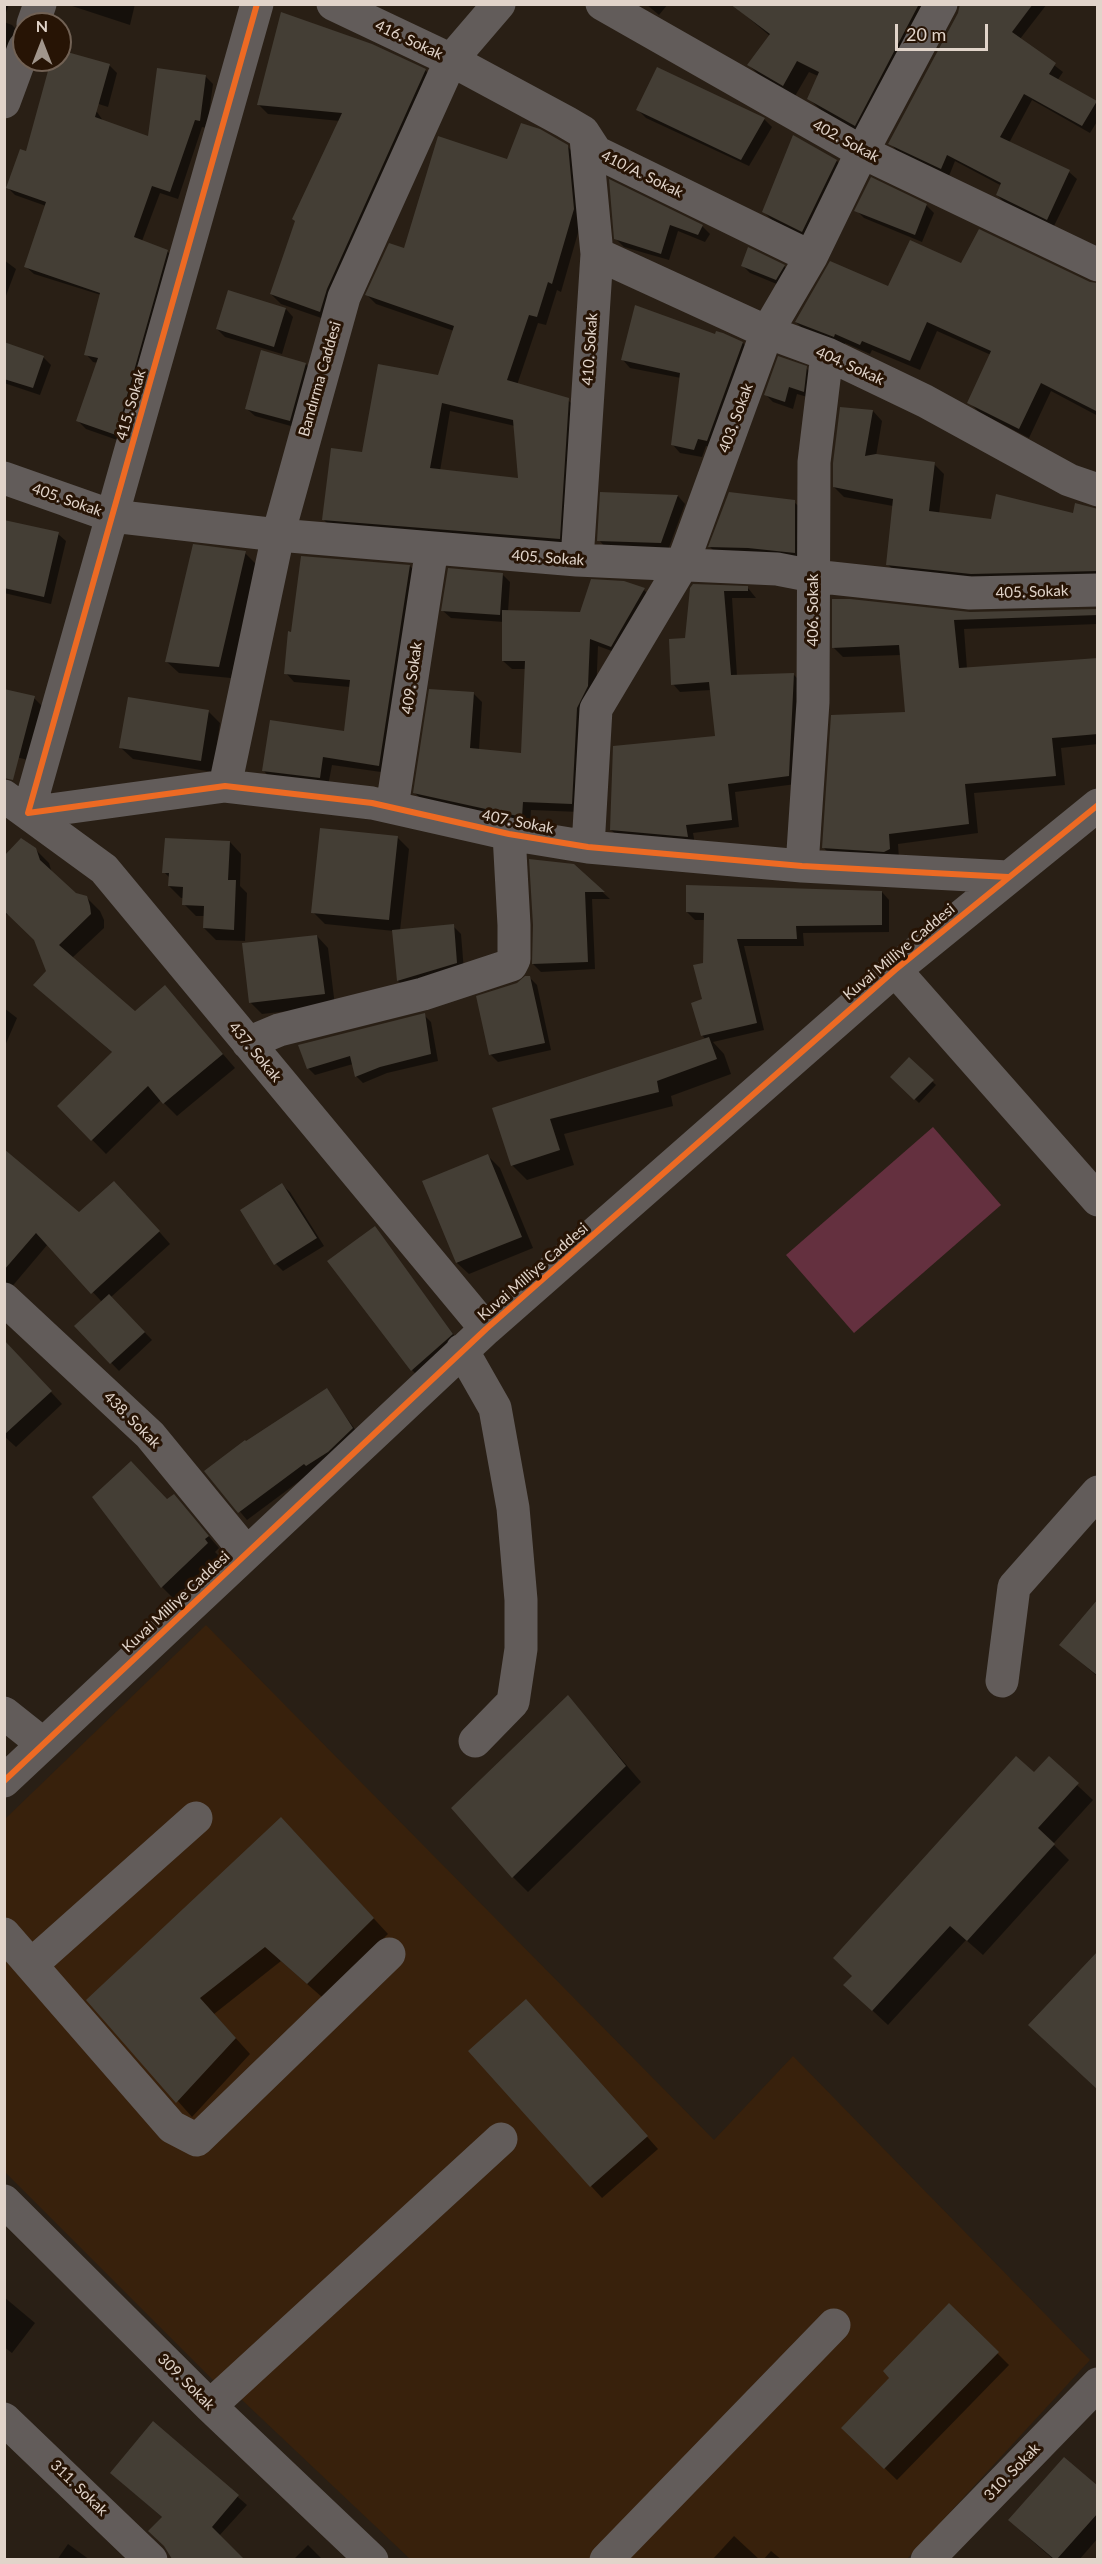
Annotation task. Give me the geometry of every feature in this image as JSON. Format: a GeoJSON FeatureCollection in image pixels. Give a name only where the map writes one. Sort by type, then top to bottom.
{"type":"FeatureCollection","features":[{"type":"Feature","properties":{"kind":"street","name":"415. Sokak"},"geometry":{"type":"LineString","coordinates":[[16,804],[112,516],[257,4]]}},
{"type":"Feature","properties":{"kind":"street","name":"416. Sokak"},"geometry":{"type":"LineString","coordinates":[[333,4],[452,60]]}},
{"type":"Feature","properties":{"kind":"street","name":"Bandırma Caddesi"},"geometry":{"type":"LineString","coordinates":[[225,786],[278,535],[344,297],[452,60],[499,4]]}},
{"type":"Feature","properties":{"kind":"street","name":"402. Sokak"},"geometry":{"type":"LineString","coordinates":[[602,4],[862,152],[1098,265]]}},
{"type":"Feature","properties":{"kind":"street","name":"403. Sokak"},"geometry":{"type":"LineString","coordinates":[[588,847],[596,709],[682,565],[767,332],[811,257],[862,152],[941,4]]}},
{"type":"Feature","properties":{"kind":"street","name":"410/A. Sokak"},"geometry":{"type":"LineString","coordinates":[[452,60],[583,132],[596,152],[811,257]]}},
{"type":"Feature","properties":{"kind":"street"},"geometry":{"type":"LineString","coordinates":[[4,102],[15,72]]}},
{"type":"Feature","properties":{"kind":"street","name":"410. Sokak"},"geometry":{"type":"LineString","coordinates":[[577,560],[597,254],[586,138]]}},
{"type":"Feature","properties":{"kind":"street","name":"404. Sokak"},"geometry":{"type":"LineString","coordinates":[[597,254],[767,332],[827,354],[925,401],[1069,480],[1098,490]]}},
{"type":"Feature","properties":{"kind":"street","name":"406. Sokak"},"geometry":{"type":"LineString","coordinates":[[802,866],[813,702],[814,462],[827,354]]}},
{"type":"Feature","properties":{"kind":"street","name":"405. Sokak"},"geometry":{"type":"LineString","coordinates":[[4,478],[112,516],[278,535],[577,560],[777,568],[813,576],[970,593],[1098,590]]}},
{"type":"Feature","properties":{"kind":"street","name":"409. Sokak"},"geometry":{"type":"LineString","coordinates":[[392,807],[432,548]]}},
{"type":"Feature","properties":{"kind":"street","name":"407. Sokak"},"geometry":{"type":"LineString","coordinates":[[16,804],[225,786],[372,803],[508,834],[588,847],[802,866],[1008,877]]}},
{"type":"Feature","properties":{"kind":"street","name":"437. Sokak"},"geometry":{"type":"LineString","coordinates":[[16,804],[104,869],[486,1329]]}},
{"type":"Feature","properties":{"kind":"street","name":"Kuvai Milliye Caddesi"},"geometry":{"type":"LineString","coordinates":[[4,1780],[462,1350],[895,970],[1098,805]]}},
{"type":"Feature","properties":{"kind":"street"},"geometry":{"type":"LineString","coordinates":[[248,1043],[279,1030],[423,994],[512,965],[514,925],[508,834]]}},
{"type":"Feature","properties":{"kind":"street"},"geometry":{"type":"LineString","coordinates":[[895,970],[1098,1200]]}},
{"type":"Feature","properties":{"kind":"street","name":"438. Sokak"},"geometry":{"type":"LineString","coordinates":[[4,1299],[150,1435],[246,1552]]}},
{"type":"Feature","properties":{"kind":"street"},"geometry":{"type":"LineString","coordinates":[[462,1350],[495,1408],[513,1508],[521,1600],[521,1649],[513,1702],[475,1741]]}},
{"type":"Feature","properties":{"kind":"street"},"geometry":{"type":"LineString","coordinates":[[1002,1681],[1014,1587],[1098,1492]]}},
{"type":"Feature","properties":{"kind":"street"},"geometry":{"type":"LineString","coordinates":[[4,1713],[43,1744]]}},
{"type":"Feature","properties":{"kind":"street"},"geometry":{"type":"LineString","coordinates":[[31,1965],[196,1818]]}},
{"type":"Feature","properties":{"kind":"street"},"geometry":{"type":"LineString","coordinates":[[4,1934],[172,2127],[197,2140],[389,1954]]}},
{"type":"Feature","properties":{"kind":"street"},"geometry":{"type":"LineString","coordinates":[[210,2406],[501,2139]]}},
{"type":"Feature","properties":{"kind":"street","name":"309. Sokak"},"geometry":{"type":"LineString","coordinates":[[4,2201],[210,2406],[372,2559]]}},
{"type":"Feature","properties":{"kind":"street"},"geometry":{"type":"LineString","coordinates":[[606,2559],[834,2325]]}},
{"type":"Feature","properties":{"kind":"street","name":"310. Sokak"},"geometry":{"type":"LineString","coordinates":[[927,2559],[1098,2384]]}},
{"type":"Feature","properties":{"kind":"street","name":"311. Sokak"},"geometry":{"type":"LineString","coordinates":[[4,2419],[151,2559]]}},
{"type":"Feature","properties":{"kind":"shaded area"},"geometry":{"type":"Polygon","coordinates":[[[933,1127],[1001,1205],[854,1333],[786,1255],[933,1127]]]}},
{"type":"Feature","properties":{"kind":"shaded area"},"geometry":{"type":"Polygon","coordinates":[[[206,1625],[714,2140],[793,2056],[1090,2360],[907,2559],[410,2559],[241,2399],[212,2379],[5,2172],[5,1819],[206,1625]]]}},
{"type":"Feature","properties":{"kind":"building"},"geometry":{"type":"Polygon","coordinates":[[[730,4],[919,4],[855,126],[807,99],[819,72],[797,61],[783,86],[747,65],[770,34],[730,4]]]}},
{"type":"Feature","properties":{"kind":"building"},"geometry":{"type":"Polygon","coordinates":[[[960,4],[1033,4],[1012,32],[1056,63],[1049,74],[1097,101],[1082,126],[1024,94],[1000,137],[1070,170],[1047,220],[996,195],[1001,183],[947,155],[941,169],[888,144],[958,13],[960,4]]]}},
{"type":"Feature","properties":{"kind":"building"},"geometry":{"type":"Polygon","coordinates":[[[281,12],[372,44],[426,69],[327,289],[320,312],[270,294],[295,221],[292,219],[342,113],[257,105],[281,12]]]}},
{"type":"Feature","properties":{"kind":"building"},"geometry":{"type":"Polygon","coordinates":[[[72,53],[110,64],[95,117],[148,136],[157,68],[206,75],[200,121],[195,120],[170,192],[152,186],[134,237],[168,250],[116,435],[76,421],[98,358],[84,355],[100,293],[24,267],[46,202],[6,188],[20,149],[26,151],[48,72],[72,72],[72,53]]]}},
{"type":"Feature","properties":{"kind":"building"},"geometry":{"type":"Polygon","coordinates":[[[657,67],[765,118],[741,160],[636,110],[657,67]]]}},
{"type":"Feature","properties":{"kind":"building"},"geometry":{"type":"Polygon","coordinates":[[[521,123],[540,129],[568,145],[574,209],[552,284],[548,282],[537,317],[529,315],[507,380],[569,398],[560,539],[322,520],[331,448],[362,452],[378,364],[438,375],[454,326],[365,295],[389,243],[404,248],[438,136],[507,159],[521,123]],[[442,403],[430,468],[518,478],[513,420],[442,403]]]}},
{"type":"Feature","properties":{"kind":"building"},"geometry":{"type":"Polygon","coordinates":[[[793,135],[837,160],[802,232],[762,212],[793,135]]]}},
{"type":"Feature","properties":{"kind":"building"},"geometry":{"type":"Polygon","coordinates":[[[871,177],[927,204],[915,235],[854,211],[871,177]]]}},
{"type":"Feature","properties":{"kind":"building"},"geometry":{"type":"Polygon","coordinates":[[[609,179],[703,225],[698,235],[670,225],[661,254],[614,239],[609,179]]]}},
{"type":"Feature","properties":{"kind":"building"},"geometry":{"type":"Polygon","coordinates":[[[979,229],[1090,282],[1098,283],[1098,412],[1041,383],[1019,429],[967,403],[991,351],[927,322],[910,361],[862,341],[860,345],[835,334],[834,337],[795,322],[830,261],[888,286],[910,240],[961,263],[979,229]]]}},
{"type":"Feature","properties":{"kind":"building"},"geometry":{"type":"Polygon","coordinates":[[[748,247],[785,265],[776,280],[741,266],[748,247]]]}},
{"type":"Feature","properties":{"kind":"building"},"geometry":{"type":"Polygon","coordinates":[[[228,290],[286,308],[274,347],[216,329],[228,290]]]}},
{"type":"Feature","properties":{"kind":"building"},"geometry":{"type":"Polygon","coordinates":[[[635,305],[715,334],[716,331],[723,333],[743,342],[707,441],[698,439],[694,450],[671,445],[680,373],[621,360],[635,305]]]}},
{"type":"Feature","properties":{"kind":"building"},"geometry":{"type":"Polygon","coordinates":[[[4,342],[44,356],[33,388],[4,379],[4,342]]]}},
{"type":"Feature","properties":{"kind":"building"},"geometry":{"type":"Polygon","coordinates":[[[261,350],[306,363],[290,421],[245,409],[261,350]]]}},
{"type":"Feature","properties":{"kind":"building"},"geometry":{"type":"Polygon","coordinates":[[[778,356],[807,366],[804,392],[789,387],[785,402],[764,395],[778,356]]]}},
{"type":"Feature","properties":{"kind":"building"},"geometry":{"type":"Polygon","coordinates":[[[840,407],[873,410],[865,456],[876,454],[935,462],[929,511],[991,519],[996,494],[1073,513],[1075,503],[1098,509],[1098,571],[971,574],[886,565],[893,499],[833,487],[833,463],[840,407]]]}},
{"type":"Feature","properties":{"kind":"building"},"geometry":{"type":"Polygon","coordinates":[[[600,492],[678,495],[661,543],[597,541],[600,492]]]}},
{"type":"Feature","properties":{"kind":"building"},"geometry":{"type":"Polygon","coordinates":[[[729,492],[795,500],[795,553],[708,547],[729,492]]]}},
{"type":"Feature","properties":{"kind":"building"},"geometry":{"type":"Polygon","coordinates":[[[4,520],[59,532],[44,597],[4,588],[4,520]]]}},
{"type":"Feature","properties":{"kind":"building"},"geometry":{"type":"Polygon","coordinates":[[[193,544],[246,551],[219,667],[165,662],[193,544]]]}},
{"type":"Feature","properties":{"kind":"building"},"geometry":{"type":"Polygon","coordinates":[[[301,556],[410,565],[379,766],[323,757],[320,778],[262,771],[270,720],[344,731],[350,680],[284,674],[288,631],[291,632],[301,556]]]}},
{"type":"Feature","properties":{"kind":"building"},"geometry":{"type":"Polygon","coordinates":[[[448,568],[503,573],[500,615],[441,611],[448,568]]]}},
{"type":"Feature","properties":{"kind":"building"},"geometry":{"type":"Polygon","coordinates":[[[591,579],[624,581],[645,588],[611,647],[590,639],[588,686],[577,708],[572,804],[523,802],[522,817],[413,793],[429,689],[474,692],[470,748],[521,753],[525,661],[502,661],[502,610],[580,612],[591,579]]]}},
{"type":"Feature","properties":{"kind":"building"},"geometry":{"type":"Polygon","coordinates":[[[693,584],[748,586],[748,591],[724,591],[731,675],[794,673],[789,776],[728,784],[732,820],[686,825],[688,837],[610,830],[613,746],[715,736],[709,682],[671,685],[669,639],[685,638],[690,588],[693,584]]]}},
{"type":"Feature","properties":{"kind":"building"},"geometry":{"type":"Polygon","coordinates":[[[832,599],[970,612],[1098,609],[1098,615],[954,620],[959,668],[1098,658],[1098,734],[1052,738],[1056,776],[965,784],[969,824],[889,834],[890,849],[884,852],[822,848],[831,715],[905,712],[899,645],[832,648],[832,599]]]}},
{"type":"Feature","properties":{"kind":"building"},"geometry":{"type":"Polygon","coordinates":[[[4,689],[35,696],[13,780],[4,778],[4,689]]]}},
{"type":"Feature","properties":{"kind":"building"},"geometry":{"type":"Polygon","coordinates":[[[128,697],[209,710],[201,761],[119,748],[128,697]]]}},
{"type":"Feature","properties":{"kind":"building"},"geometry":{"type":"Polygon","coordinates":[[[320,828],[398,836],[389,920],[311,913],[320,828]]]}},
{"type":"Feature","properties":{"kind":"building"},"geometry":{"type":"Polygon","coordinates":[[[21,838],[36,848],[40,860],[76,893],[87,896],[91,914],[59,945],[135,1011],[165,985],[223,1054],[163,1104],[148,1086],[91,1141],[57,1106],[112,1052],[33,985],[46,971],[34,940],[4,911],[4,856],[21,838]]]}},
{"type":"Feature","properties":{"kind":"building"},"geometry":{"type":"Polygon","coordinates":[[[165,838],[230,841],[228,880],[236,880],[234,930],[203,928],[204,906],[182,905],[183,887],[168,886],[169,873],[162,873],[165,838]]]}},
{"type":"Feature","properties":{"kind":"building"},"geometry":{"type":"Polygon","coordinates":[[[529,859],[574,864],[605,892],[585,892],[588,962],[532,964],[533,925],[529,859]]]}},
{"type":"Feature","properties":{"kind":"building"},"geometry":{"type":"Polygon","coordinates":[[[686,885],[882,891],[882,925],[796,926],[797,939],[737,939],[757,1023],[701,1036],[691,1003],[702,999],[693,965],[703,963],[704,913],[686,912],[686,885]]]}},
{"type":"Feature","properties":{"kind":"building"},"geometry":{"type":"Polygon","coordinates":[[[454,924],[457,963],[397,981],[392,930],[454,924]]]}},
{"type":"Feature","properties":{"kind":"building"},"geometry":{"type":"Polygon","coordinates":[[[317,935],[325,994],[249,1003],[242,943],[317,935]]]}},
{"type":"Feature","properties":{"kind":"building"},"geometry":{"type":"Polygon","coordinates":[[[525,976],[530,976],[545,1043],[489,1055],[476,996],[517,983],[525,976]]]}},
{"type":"Feature","properties":{"kind":"building"},"geometry":{"type":"Polygon","coordinates":[[[425,1013],[431,1054],[380,1067],[355,1077],[350,1056],[307,1069],[298,1045],[425,1013]]]}},
{"type":"Feature","properties":{"kind":"building"},"geometry":{"type":"Polygon","coordinates":[[[709,1037],[717,1059],[657,1081],[659,1092],[550,1119],[560,1150],[511,1166],[492,1108],[709,1037]]]}},
{"type":"Feature","properties":{"kind":"building"},"geometry":{"type":"Polygon","coordinates":[[[909,1057],[934,1080],[914,1100],[890,1077],[909,1057]]]}},
{"type":"Feature","properties":{"kind":"building"},"geometry":{"type":"Polygon","coordinates":[[[4,1149],[79,1212],[114,1181],[160,1231],[91,1294],[36,1233],[4,1270],[4,1149]]]}},
{"type":"Feature","properties":{"kind":"building"},"geometry":{"type":"Polygon","coordinates":[[[488,1154],[522,1237],[456,1263],[422,1181],[488,1154]]]}},
{"type":"Feature","properties":{"kind":"building"},"geometry":{"type":"Polygon","coordinates":[[[282,1183],[317,1238],[274,1265],[240,1210],[282,1183]]]}},
{"type":"Feature","properties":{"kind":"building"},"geometry":{"type":"Polygon","coordinates":[[[375,1226],[453,1334],[411,1371],[327,1261],[375,1226]]]}},
{"type":"Feature","properties":{"kind":"building"},"geometry":{"type":"Polygon","coordinates":[[[109,1294],[145,1332],[110,1364],[74,1326],[109,1294]]]}},
{"type":"Feature","properties":{"kind":"building"},"geometry":{"type":"Polygon","coordinates":[[[4,1340],[52,1391],[4,1435],[4,1340]]]}},
{"type":"Feature","properties":{"kind":"building"},"geometry":{"type":"Polygon","coordinates":[[[327,1388],[353,1428],[328,1452],[306,1466],[304,1464],[238,1513],[204,1471],[245,1440],[327,1388]]]}},
{"type":"Feature","properties":{"kind":"building"},"geometry":{"type":"Polygon","coordinates":[[[131,1461],[167,1499],[174,1494],[209,1536],[205,1539],[208,1543],[161,1588],[92,1497],[131,1461]]]}},
{"type":"Feature","properties":{"kind":"building"},"geometry":{"type":"Polygon","coordinates":[[[1098,1599],[1098,1676],[1059,1645],[1098,1599]]]}},
{"type":"Feature","properties":{"kind":"building"},"geometry":{"type":"Polygon","coordinates":[[[568,1695],[626,1766],[512,1878],[451,1808],[568,1695]]]}},
{"type":"Feature","properties":{"kind":"building"},"geometry":{"type":"Polygon","coordinates":[[[1016,1756],[1034,1772],[1049,1756],[1079,1783],[1038,1828],[1055,1844],[967,1941],[950,1926],[872,2011],[843,1985],[852,1976],[833,1958],[1016,1756]]]}},
{"type":"Feature","properties":{"kind":"building"},"geometry":{"type":"Polygon","coordinates":[[[281,1817],[374,1918],[307,1984],[265,1947],[200,1998],[236,2038],[176,2103],[86,2000],[281,1817]]]}},
{"type":"Feature","properties":{"kind":"building"},"geometry":{"type":"Polygon","coordinates":[[[1098,1951],[1098,2090],[1028,2025],[1098,1951]]]}},
{"type":"Feature","properties":{"kind":"building"},"geometry":{"type":"Polygon","coordinates":[[[526,1999],[648,2136],[590,2187],[468,2051],[526,1999]]]}},
{"type":"Feature","properties":{"kind":"building"},"geometry":{"type":"Polygon","coordinates":[[[949,2303],[999,2352],[884,2469],[841,2428],[889,2378],[883,2371],[949,2303]]]}},
{"type":"Feature","properties":{"kind":"building"},"geometry":{"type":"Polygon","coordinates":[[[153,2421],[239,2495],[212,2527],[244,2559],[172,2559],[164,2546],[148,2531],[162,2517],[110,2473],[153,2421]]]}},
{"type":"Feature","properties":{"kind":"building"},"geometry":{"type":"Polygon","coordinates":[[[1064,2457],[1098,2486],[1098,2513],[1057,2559],[1054,2559],[1008,2520],[1064,2457]]]}},
{"type":"Feature","properties":{"kind":"cycle path"},"geometry":{"type":"LineString","coordinates":[[257,4],[28,813],[225,786],[372,803],[509,834],[588,847],[802,866],[1008,877]]}},
{"type":"Feature","properties":{"kind":"cycle path"},"geometry":{"type":"LineString","coordinates":[[4,1781],[486,1329],[895,970],[1098,805]]}}]}
